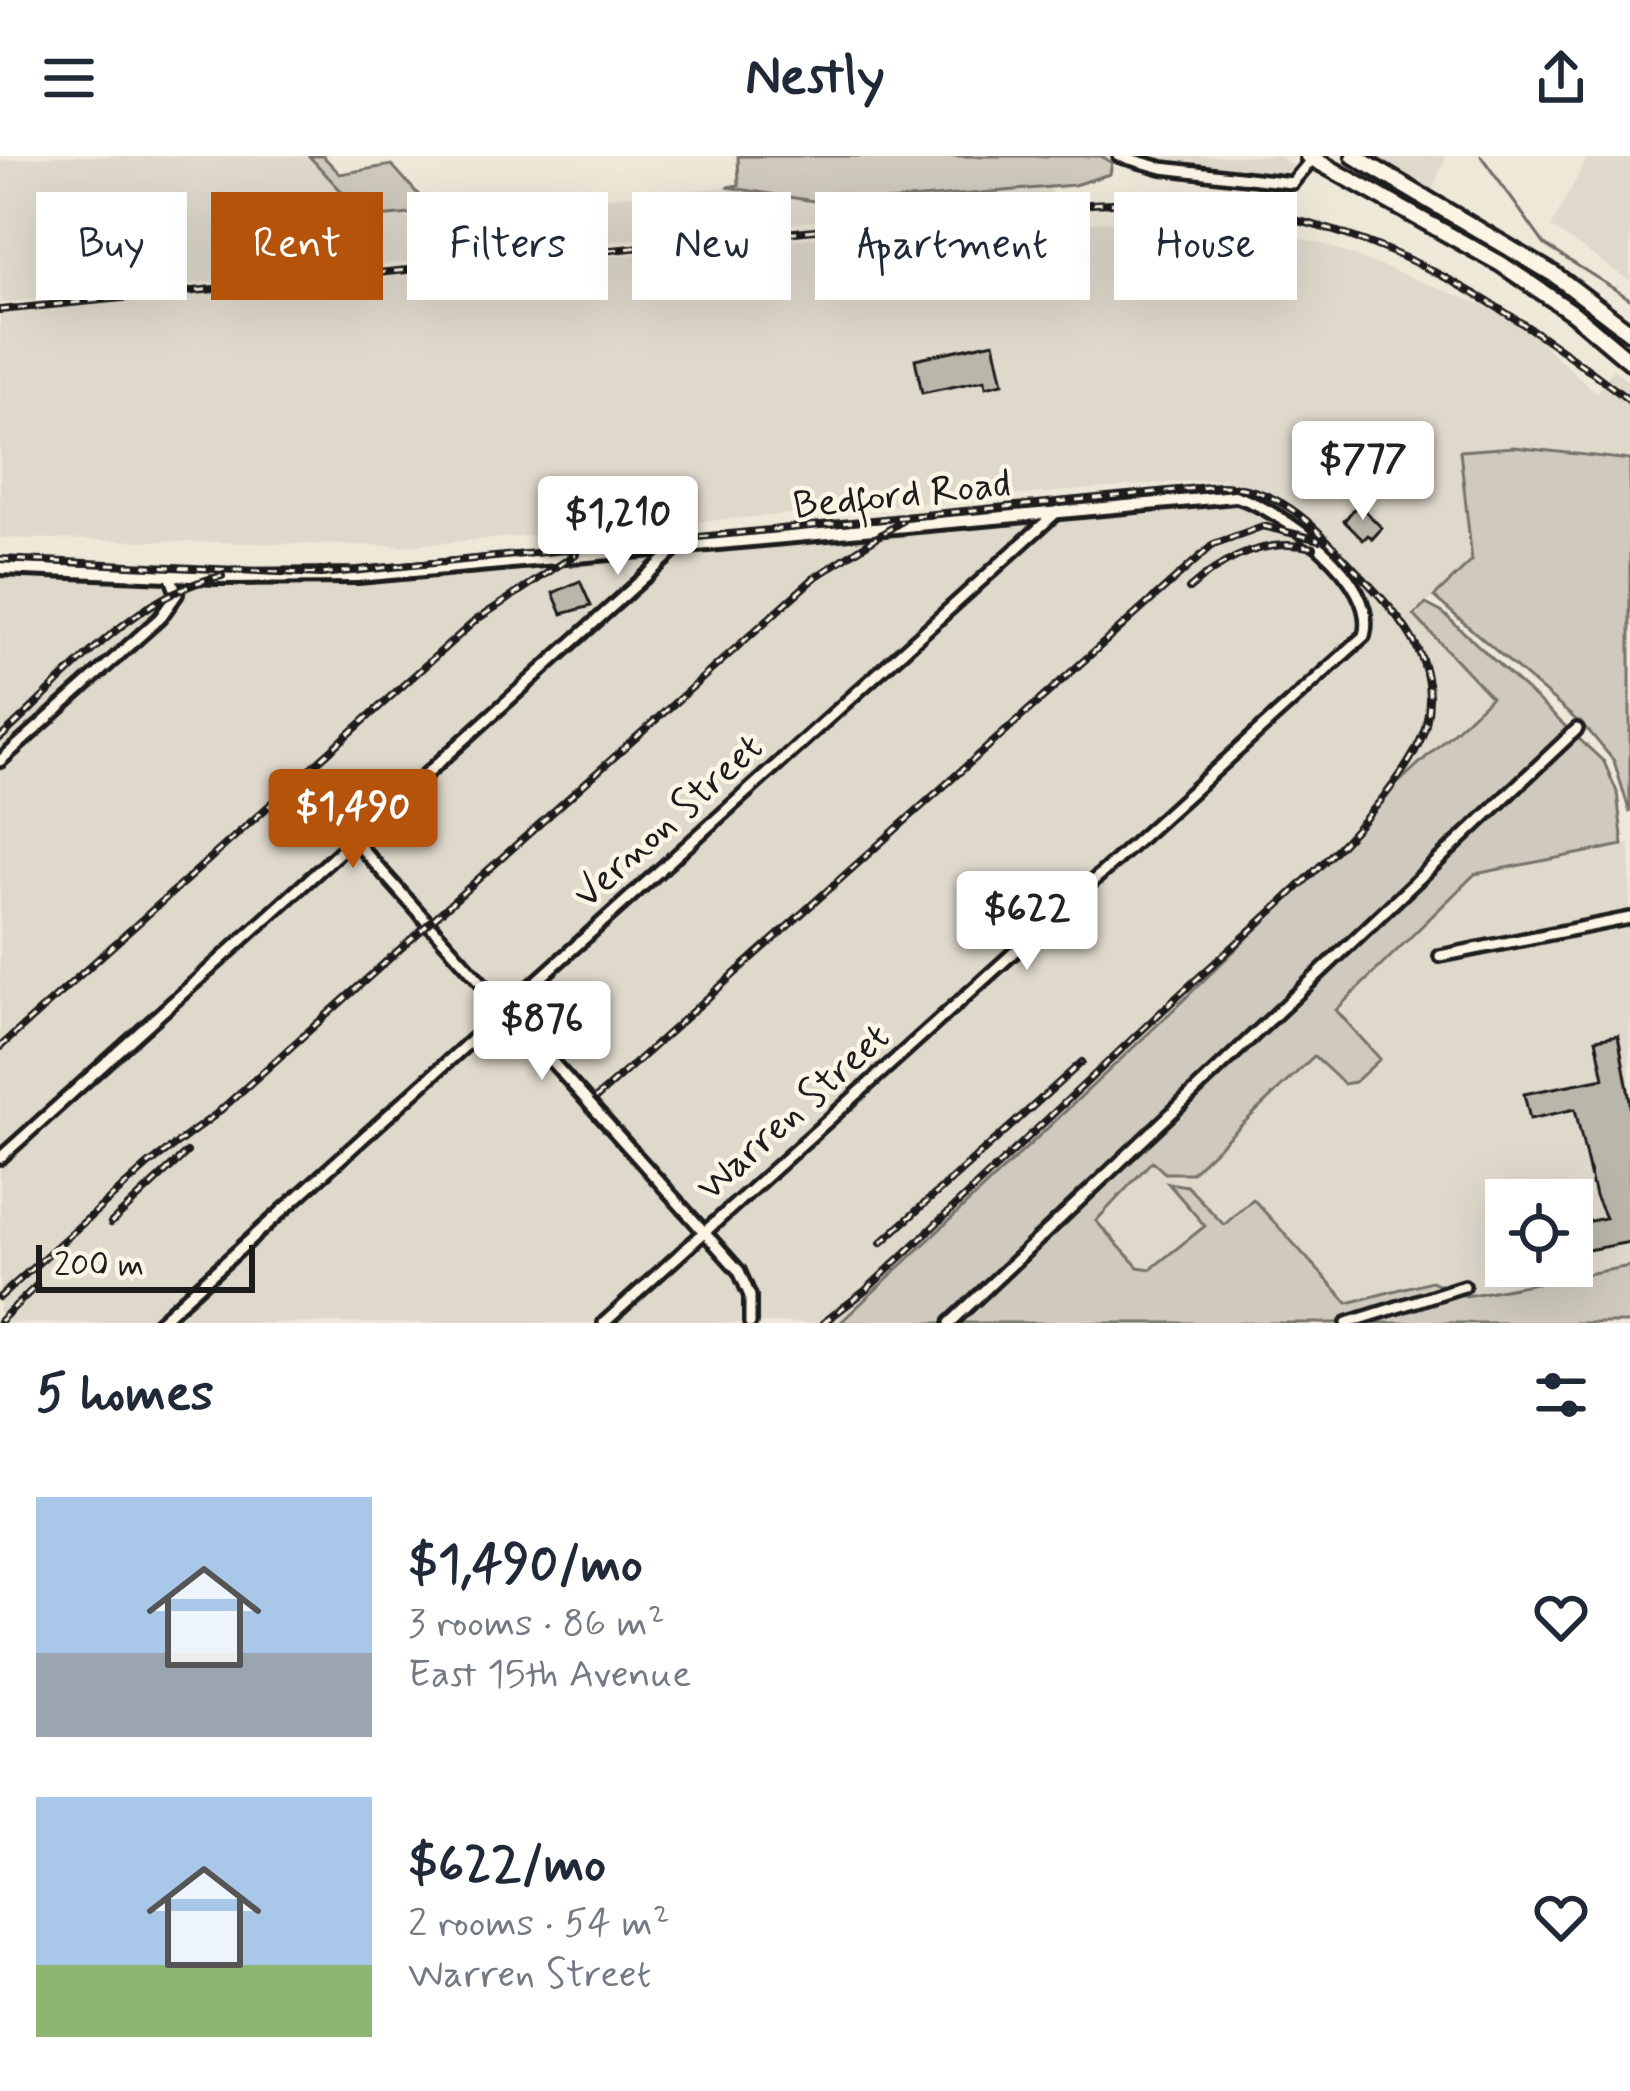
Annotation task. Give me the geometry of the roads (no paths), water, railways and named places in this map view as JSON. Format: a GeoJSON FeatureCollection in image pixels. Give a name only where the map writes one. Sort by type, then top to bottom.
{"type":"FeatureCollection","features":[{"type":"Feature","properties":{"kind":"highway"},"geometry":{"type":"LineString","coordinates":[[1354,156],[1555,275],[1630,332]]}},
{"type":"Feature","properties":{"kind":"highway"},"geometry":{"type":"LineString","coordinates":[[1310,158],[1501,263],[1574,313],[1630,361]]}},
{"type":"Feature","properties":{"kind":"street"},"geometry":{"type":"LineString","coordinates":[[1119,156],[1162,169],[1292,183],[1302,179],[1310,158]]}},
{"type":"Feature","properties":{"kind":"street","name":"Bedford Road"},"geometry":{"type":"LineString","coordinates":[[0,568],[358,576],[1235,496]]}},
{"type":"Feature","properties":{"kind":"street","name":"Warren Street"},"geometry":{"type":"LineString","coordinates":[[604,1323],[1364,636],[1368,616],[1361,594],[1282,516],[1235,496]]}},
{"type":"Feature","properties":{"kind":"street","name":"Vernon Street"},"geometry":{"type":"LineString","coordinates":[[158,1323],[1059,510]]}},
{"type":"Feature","properties":{"kind":"street"},"geometry":{"type":"LineString","coordinates":[[0,1158],[676,549]]}},
{"type":"Feature","properties":{"kind":"street"},"geometry":{"type":"LineString","coordinates":[[0,761],[160,618],[177,594],[170,575]]}},
{"type":"Feature","properties":{"kind":"street"},"geometry":{"type":"LineString","coordinates":[[950,1323],[1577,729]]}},
{"type":"Feature","properties":{"kind":"street"},"geometry":{"type":"LineString","coordinates":[[354,840],[705,1233],[747,1285],[750,1323]]}},
{"type":"Feature","properties":{"kind":"street"},"geometry":{"type":"LineString","coordinates":[[1440,956],[1630,917]]}},
{"type":"Feature","properties":{"kind":"street"},"geometry":{"type":"LineString","coordinates":[[1347,1323],[1464,1286]]}},
{"type":"Feature","properties":{"kind":"waterway"},"geometry":{"type":"LineString","coordinates":[[1481,156],[1545,245],[1630,299]]}},
{"type":"Feature","properties":{"kind":"railway"},"geometry":{"type":"LineString","coordinates":[[0,310],[1060,206],[1146,202],[1225,207],[1297,221],[1366,242],[1431,270],[1496,307],[1630,401]]}},
{"type":"Feature","properties":{"kind":"railway"},"geometry":{"type":"LineString","coordinates":[[0,559],[321,574],[1219,486],[1243,488],[1284,504],[1318,531],[1394,612],[1416,645],[1429,702],[1426,724],[1412,756],[1388,792],[1318,869],[865,1291],[823,1323]]}},
{"type":"Feature","properties":{"kind":"railway"},"geometry":{"type":"LineString","coordinates":[[0,1297],[148,1165],[215,1115],[814,578],[902,521]]}},
{"type":"Feature","properties":{"kind":"railway"},"geometry":{"type":"LineString","coordinates":[[596,1098],[1214,544],[1263,526],[1319,540]]}},
{"type":"Feature","properties":{"kind":"railway"},"geometry":{"type":"LineString","coordinates":[[1189,589],[1247,553],[1279,545],[1314,548]]}},
{"type":"Feature","properties":{"kind":"railway"},"geometry":{"type":"LineString","coordinates":[[0,1047],[476,620],[576,554]]}},
{"type":"Feature","properties":{"kind":"railway"},"geometry":{"type":"LineString","coordinates":[[0,738],[130,620],[190,586],[222,576]]}},
{"type":"Feature","properties":{"kind":"railway"},"geometry":{"type":"LineString","coordinates":[[881,1243],[1082,1062]]}},
{"type":"Feature","properties":{"kind":"railway"},"geometry":{"type":"LineString","coordinates":[[111,1223],[187,1152]]}},
{"type":"Feature","properties":{"kind":"railway"},"geometry":{"type":"LineString","coordinates":[[0,1321],[36,1286]]}}]}
